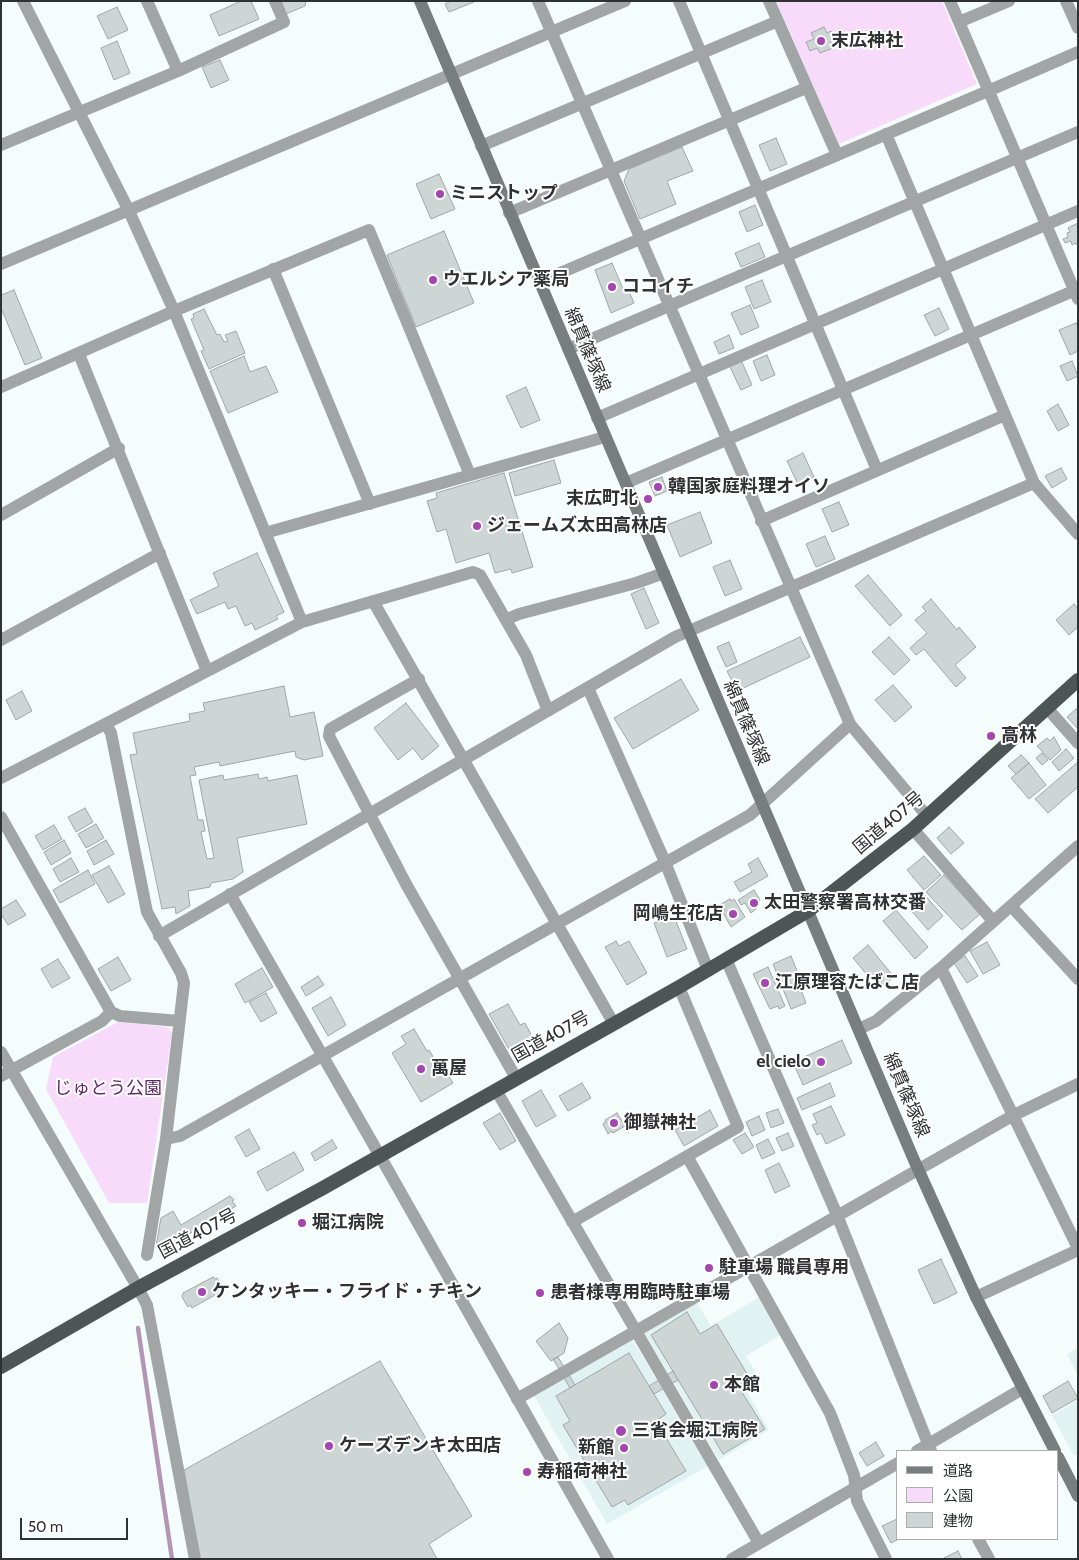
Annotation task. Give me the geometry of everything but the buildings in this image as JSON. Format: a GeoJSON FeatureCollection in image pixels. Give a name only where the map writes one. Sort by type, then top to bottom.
{"type":"FeatureCollection","features":[{"type":"Feature","properties":{"kind":"highway","name":"国道407号"},"geometry":{"type":"LineString","coordinates":[[1,1367],[138,1288],[380,1156],[614,1024],[808,911],[912,829],[1078,680]]}},
{"type":"Feature","properties":{"kind":"main road","name":"綿貫篠塚線"},"geometry":{"type":"LineString","coordinates":[[424,2],[451,75],[481,146],[918,1169],[976,1297],[1053,1450]]}},
{"type":"Feature","properties":{"kind":"main road"},"geometry":{"type":"LineString","coordinates":[[1059,1459],[1078,1496]]}},
{"type":"Feature","properties":{"kind":"street"},"geometry":{"type":"LineString","coordinates":[[23,1],[129,211],[174,311],[302,622]]}},
{"type":"Feature","properties":{"kind":"street"},"geometry":{"type":"LineString","coordinates":[[147,1],[178,71]]}},
{"type":"Feature","properties":{"kind":"street"},"geometry":{"type":"LineString","coordinates":[[1,145],[178,71],[284,22],[275,1]]}},
{"type":"Feature","properties":{"kind":"street"},"geometry":{"type":"LineString","coordinates":[[538,1],[850,724],[927,816]]}},
{"type":"Feature","properties":{"kind":"street"},"geometry":{"type":"LineString","coordinates":[[1,264],[625,1]]}},
{"type":"Feature","properties":{"kind":"street"},"geometry":{"type":"LineString","coordinates":[[679,1],[877,470]]}},
{"type":"Feature","properties":{"kind":"street"},"geometry":{"type":"LineString","coordinates":[[769,1],[837,155]]}},
{"type":"Feature","properties":{"kind":"street"},"geometry":{"type":"LineString","coordinates":[[626,484],[972,335],[1077,293],[1016,159],[950,1]]}},
{"type":"Feature","properties":{"kind":"street"},"geometry":{"type":"LineString","coordinates":[[959,22],[1009,1]]}},
{"type":"Feature","properties":{"kind":"street"},"geometry":{"type":"LineString","coordinates":[[1066,1],[1078,28]]}},
{"type":"Feature","properties":{"kind":"street"},"geometry":{"type":"LineString","coordinates":[[481,146],[778,21]]}},
{"type":"Feature","properties":{"kind":"street"},"geometry":{"type":"LineString","coordinates":[[539,282],[1078,52]]}},
{"type":"Feature","properties":{"kind":"street"},"geometry":{"type":"LineString","coordinates":[[509,212],[806,88]]}},
{"type":"Feature","properties":{"kind":"street"},"geometry":{"type":"LineString","coordinates":[[568,349],[1078,132]]}},
{"type":"Feature","properties":{"kind":"street"},"geometry":{"type":"LineString","coordinates":[[886,134],[1034,483],[1076,527]]}},
{"type":"Feature","properties":{"kind":"street"},"geometry":{"type":"LineString","coordinates":[[597,418],[1078,211]]}},
{"type":"Feature","properties":{"kind":"street"},"geometry":{"type":"LineString","coordinates":[[1,387],[174,311],[369,230],[470,476]]}},
{"type":"Feature","properties":{"kind":"street"},"geometry":{"type":"LineString","coordinates":[[273,270],[370,504]]}},
{"type":"Feature","properties":{"kind":"street"},"geometry":{"type":"LineString","coordinates":[[79,354],[119,448],[207,671]]}},
{"type":"Feature","properties":{"kind":"street"},"geometry":{"type":"LineString","coordinates":[[762,521],[1005,415]]}},
{"type":"Feature","properties":{"kind":"street"},"geometry":{"type":"LineString","coordinates":[[266,533],[605,437]]}},
{"type":"Feature","properties":{"kind":"street"},"geometry":{"type":"LineString","coordinates":[[1,515],[119,448]]}},
{"type":"Feature","properties":{"kind":"street"},"geometry":{"type":"LineString","coordinates":[[159,936],[368,813],[688,631],[791,589],[1034,483]]}},
{"type":"Feature","properties":{"kind":"street"},"geometry":{"type":"LineString","coordinates":[[1,640],[160,553]]}},
{"type":"Feature","properties":{"kind":"street"},"geometry":{"type":"LineString","coordinates":[[1,778],[302,622],[473,572],[480,576],[507,619],[526,655],[548,711]]}},
{"type":"Feature","properties":{"kind":"street"},"geometry":{"type":"LineString","coordinates":[[507,619],[519,614],[636,583],[664,573]]}},
{"type":"Feature","properties":{"kind":"street"},"geometry":{"type":"LineString","coordinates":[[373,601],[419,679],[555,924],[614,1024]]}},
{"type":"Feature","properties":{"kind":"street"},"geometry":{"type":"LineString","coordinates":[[419,679],[330,729],[329,736],[368,813],[458,978],[516,1078]]}},
{"type":"Feature","properties":{"kind":"street"},"geometry":{"type":"LineString","coordinates":[[588,688],[665,862],[708,970]]}},
{"type":"Feature","properties":{"kind":"street"},"geometry":{"type":"LineString","coordinates":[[1047,708],[1078,743]]}},
{"type":"Feature","properties":{"kind":"street"},"geometry":{"type":"LineString","coordinates":[[106,724],[111,733],[147,912],[159,936],[182,973],[184,983],[166,1139],[147,1255]]}},
{"type":"Feature","properties":{"kind":"street"},"geometry":{"type":"LineString","coordinates":[[166,1139],[180,1136],[750,815],[850,724]]}},
{"type":"Feature","properties":{"kind":"street"},"geometry":{"type":"LineString","coordinates":[[1,817],[111,1012],[120,1016],[179,1021]]}},
{"type":"Feature","properties":{"kind":"street"},"geometry":{"type":"LineString","coordinates":[[912,829],[993,921]]}},
{"type":"Feature","properties":{"kind":"street"},"geometry":{"type":"LineString","coordinates":[[859,1030],[876,1021],[940,968],[1078,846]]}},
{"type":"Feature","properties":{"kind":"street"},"geometry":{"type":"LineString","coordinates":[[230,894],[324,1055],[608,1559]]}},
{"type":"Feature","properties":{"kind":"street"},"geometry":{"type":"LineString","coordinates":[[1011,906],[1078,978]]}},
{"type":"Feature","properties":{"kind":"street"},"geometry":{"type":"LineString","coordinates":[[726,959],[837,1215],[925,1449],[1022,1389]]}},
{"type":"Feature","properties":{"kind":"street"},"geometry":{"type":"LineString","coordinates":[[940,968],[1078,1249],[976,1297]]}},
{"type":"Feature","properties":{"kind":"street"},"geometry":{"type":"LineString","coordinates":[[572,1222],[738,1127],[679,987]]}},
{"type":"Feature","properties":{"kind":"street"},"geometry":{"type":"LineString","coordinates":[[6,1073],[102,1022],[111,1012]]}},
{"type":"Feature","properties":{"kind":"street"},"geometry":{"type":"LineString","coordinates":[[1,1052],[6,1073],[147,1305],[195,1559]]}},
{"type":"Feature","properties":{"kind":"street"},"geometry":{"type":"LineString","coordinates":[[517,1399],[1012,1116],[1078,1084]]}},
{"type":"Feature","properties":{"kind":"street"},"geometry":{"type":"LineString","coordinates":[[496,1090],[760,1543]]}},
{"type":"Feature","properties":{"kind":"street"},"geometry":{"type":"LineString","coordinates":[[687,1156],[830,1414],[854,1475],[857,1500],[886,1559]]}},
{"type":"Feature","properties":{"kind":"street"},"geometry":{"type":"LineString","coordinates":[[732,1559],[896,1463]]}},
{"type":"Feature","properties":{"kind":"street"},"geometry":{"type":"LineString","coordinates":[[979,1540],[989,1559]]}},
{"type":"Feature","properties":{"kind":"shaded area","name":"三省会堀江病院"},"geometry":{"type":"Polygon","coordinates":[[[761,1296],[782,1334],[746,1356],[761,1381],[746,1390],[769,1430],[719,1460],[643,1331],[695,1300],[711,1326],[761,1296]]]}},
{"type":"Feature","properties":{"kind":"shaded area","name":"三省会堀江病院"},"geometry":{"type":"Polygon","coordinates":[[[632,1339],[708,1466],[607,1524],[534,1396],[632,1339]]]}},
{"type":"Feature","properties":{"kind":"shaded area"},"geometry":{"type":"Polygon","coordinates":[[[1078,1348],[1078,1376],[1067,1354],[1078,1348]]]}},
{"type":"Feature","properties":{"kind":"shaded area"},"geometry":{"type":"Polygon","coordinates":[[[1078,1400],[1078,1454],[1074,1456],[1052,1415],[1078,1400]]]}},
{"type":"Feature","properties":{"kind":"green space"},"geometry":{"type":"Polygon","coordinates":[[[776,1],[942,1],[977,84],[839,144],[776,1]]]}},
{"type":"Feature","properties":{"kind":"green space","name":"じゅとう公園"},"geometry":{"type":"Polygon","coordinates":[[[118,1022],[168,1027],[172,1033],[147,1203],[109,1203],[46,1089],[53,1057],[118,1022]]]}},
{"type":"Feature","properties":{"kind":"waterway"},"geometry":{"type":"LineString","coordinates":[[138,1328],[172,1559]]}},
{"type":"Feature","properties":{"kind":"place","name":"末広神社"},"geometry":{"type":"Point","coordinates":[821,41]}},
{"type":"Feature","properties":{"kind":"place","name":"ミニストップ"},"geometry":{"type":"Point","coordinates":[440,194]}},
{"type":"Feature","properties":{"kind":"place","name":"ウエルシア薬局"},"geometry":{"type":"Point","coordinates":[433,280]}},
{"type":"Feature","properties":{"kind":"place","name":"ココイチ"},"geometry":{"type":"Point","coordinates":[612,287]}},
{"type":"Feature","properties":{"kind":"place","name":"韓国家庭料理オイソ"},"geometry":{"type":"Point","coordinates":[658,487]}},
{"type":"Feature","properties":{"kind":"place","name":"末広町北"},"geometry":{"type":"Point","coordinates":[648,499]}},
{"type":"Feature","properties":{"kind":"place","name":"ジェームズ太田高林店"},"geometry":{"type":"Point","coordinates":[477,526]}},
{"type":"Feature","properties":{"kind":"place","name":"高林"},"geometry":{"type":"Point","coordinates":[991,736]}},
{"type":"Feature","properties":{"kind":"place","name":"太田警察署高林交番"},"geometry":{"type":"Point","coordinates":[754,903]}},
{"type":"Feature","properties":{"kind":"place","name":"岡嶋生花店"},"geometry":{"type":"Point","coordinates":[733,914]}},
{"type":"Feature","properties":{"kind":"place","name":"江原理容たばこ店"},"geometry":{"type":"Point","coordinates":[765,983]}},
{"type":"Feature","properties":{"kind":"place","name":"el cielo"},"geometry":{"type":"Point","coordinates":[821,1062]}},
{"type":"Feature","properties":{"kind":"place","name":"萬屋"},"geometry":{"type":"Point","coordinates":[421,1069]}},
{"type":"Feature","properties":{"kind":"place","name":"御嶽神社"},"geometry":{"type":"Point","coordinates":[614,1123]}},
{"type":"Feature","properties":{"kind":"place","name":"堀江病院"},"geometry":{"type":"Point","coordinates":[302,1223]}},
{"type":"Feature","properties":{"kind":"place","name":"駐車場 職員専用"},"geometry":{"type":"Point","coordinates":[709,1268]}},
{"type":"Feature","properties":{"kind":"place","name":"ケンタッキー・フライド・チキン"},"geometry":{"type":"Point","coordinates":[202,1292]}},
{"type":"Feature","properties":{"kind":"place","name":"患者様専用臨時駐車場"},"geometry":{"type":"Point","coordinates":[540,1293]}},
{"type":"Feature","properties":{"kind":"place","name":"本館"},"geometry":{"type":"Point","coordinates":[714,1385]}},
{"type":"Feature","properties":{"kind":"place","name":"三省会堀江病院"},"geometry":{"type":"Point","coordinates":[621,1431]}},
{"type":"Feature","properties":{"kind":"place","name":"ケーズデンキ太田店"},"geometry":{"type":"Point","coordinates":[329,1446]}},
{"type":"Feature","properties":{"kind":"place","name":"新館"},"geometry":{"type":"Point","coordinates":[624,1448]}},
{"type":"Feature","properties":{"kind":"place","name":"寿稲荷神社"},"geometry":{"type":"Point","coordinates":[527,1472]}}]}
